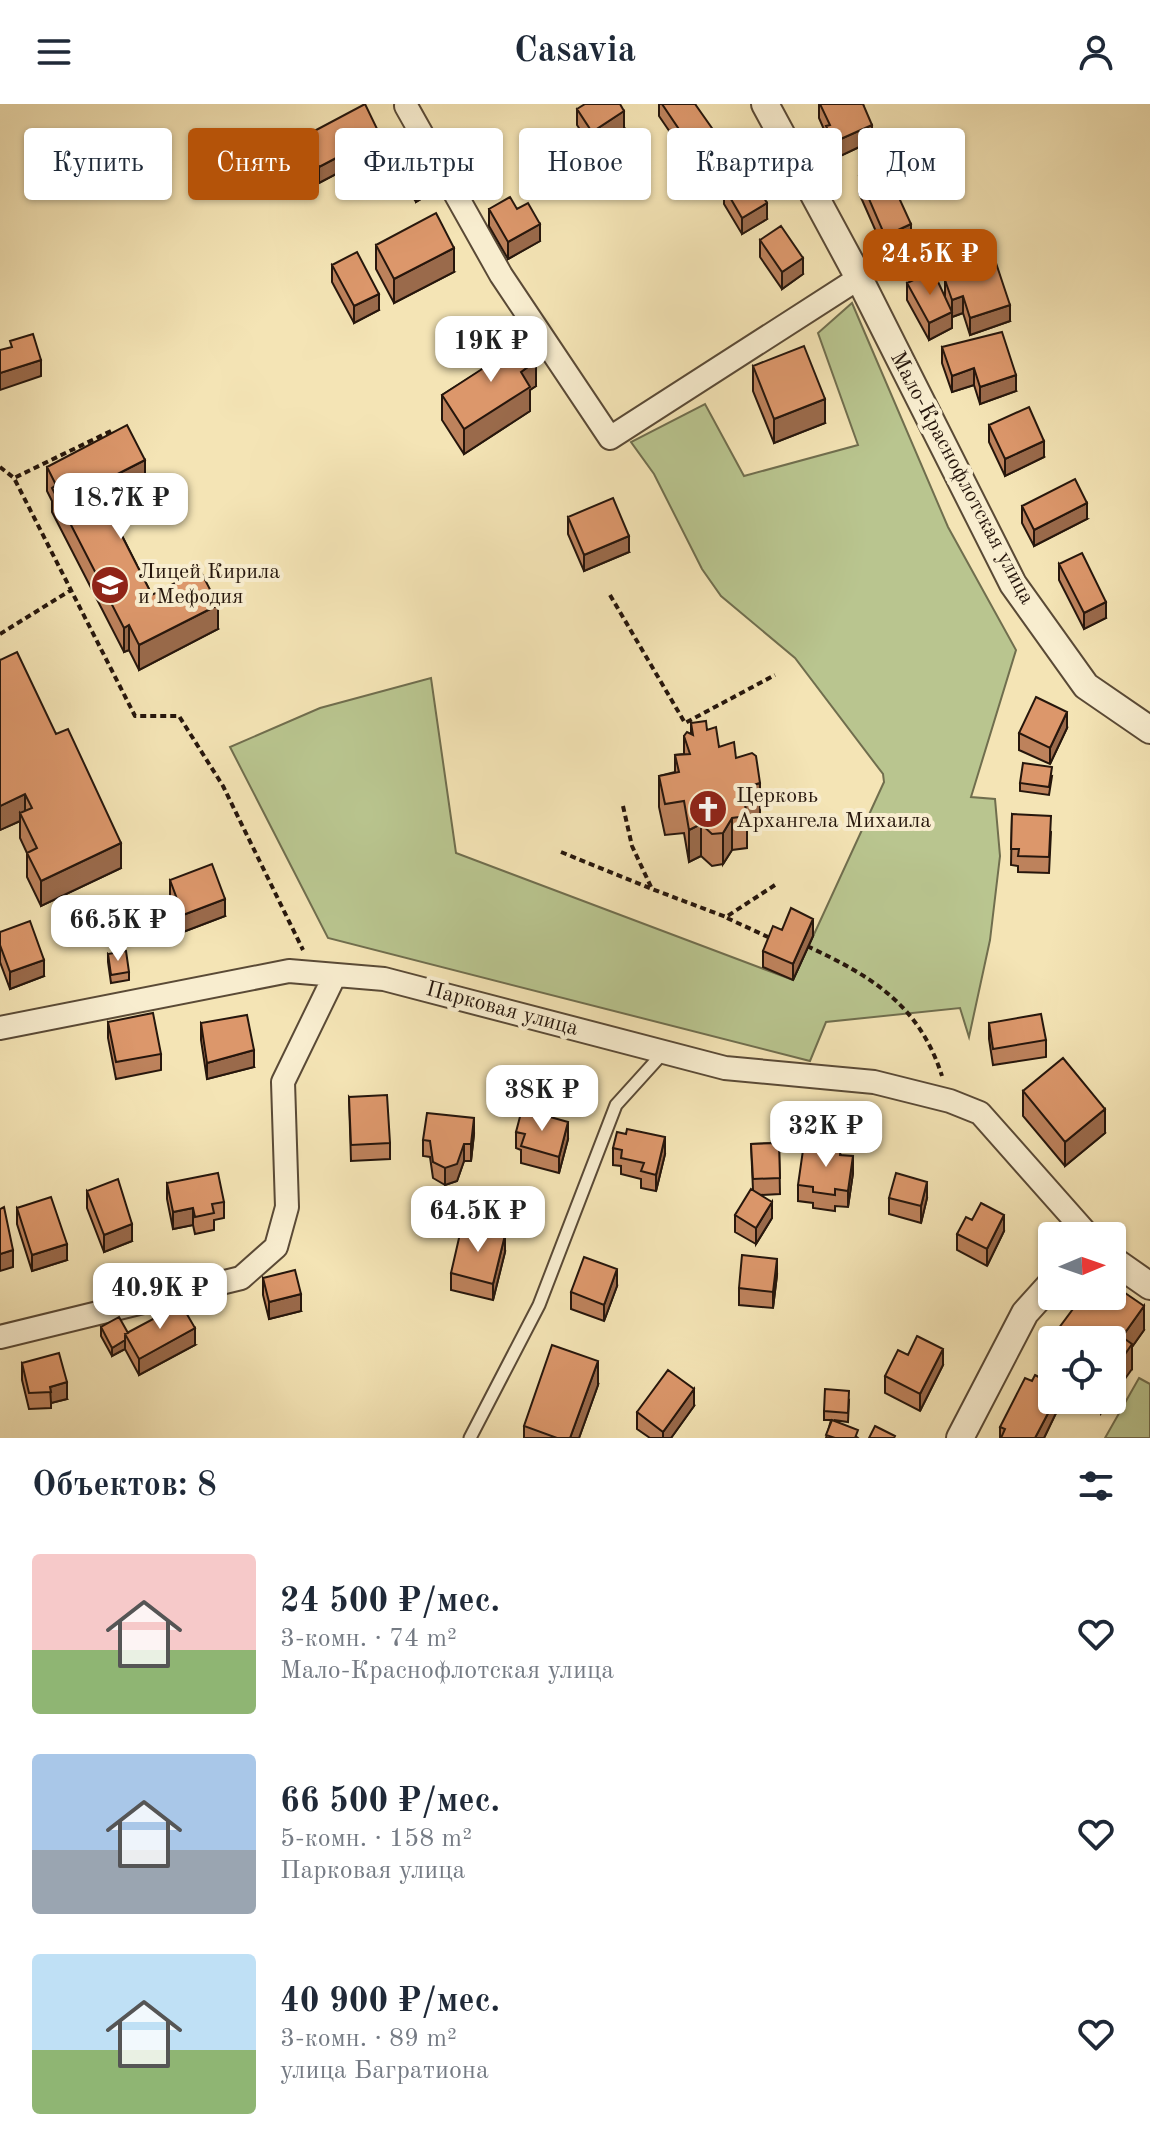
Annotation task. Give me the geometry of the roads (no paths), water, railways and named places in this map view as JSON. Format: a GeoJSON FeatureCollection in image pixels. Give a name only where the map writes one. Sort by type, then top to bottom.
{"type":"FeatureCollection","features":[{"type":"Feature","properties":{"kind":"street","name":"Мало-Краснофлотская улица"},"geometry":{"type":"LineString","coordinates":[[765,104],[859,278],[1013,584],[1086,686],[1150,730]]}},
{"type":"Feature","properties":{"kind":"street"},"geometry":{"type":"LineString","coordinates":[[406,106],[501,275],[610,438],[859,278]]}},
{"type":"Feature","properties":{"kind":"street","name":"Парковая улица"},"geometry":{"type":"LineString","coordinates":[[0,1028],[289,971],[399,982],[725,1068],[874,1082],[950,1101],[980,1113],[1077,1222]]}},
{"type":"Feature","properties":{"kind":"street"},"geometry":{"type":"LineString","coordinates":[[0,1337],[241,1278],[276,1247],[287,1207],[283,1082],[325,974]]}},
{"type":"Feature","properties":{"kind":"street"},"geometry":{"type":"LineString","coordinates":[[1126,1270],[1150,1286]]}},
{"type":"Feature","properties":{"kind":"street"},"geometry":{"type":"LineString","coordinates":[[960,1438],[1025,1313],[1038,1299]]}},
{"type":"Feature","properties":{"kind":"lane"},"geometry":{"type":"LineString","coordinates":[[470,1438],[539,1305],[616,1105],[663,1053]]}},
{"type":"Feature","properties":{"kind":"place","name":"Лицей Кирила и Мефодия"},"geometry":{"type":"Point","coordinates":[110,585]}},
{"type":"Feature","properties":{"kind":"place","name":"Церковь Архангела Михаила"},"geometry":{"type":"Point","coordinates":[708,809]}}]}
